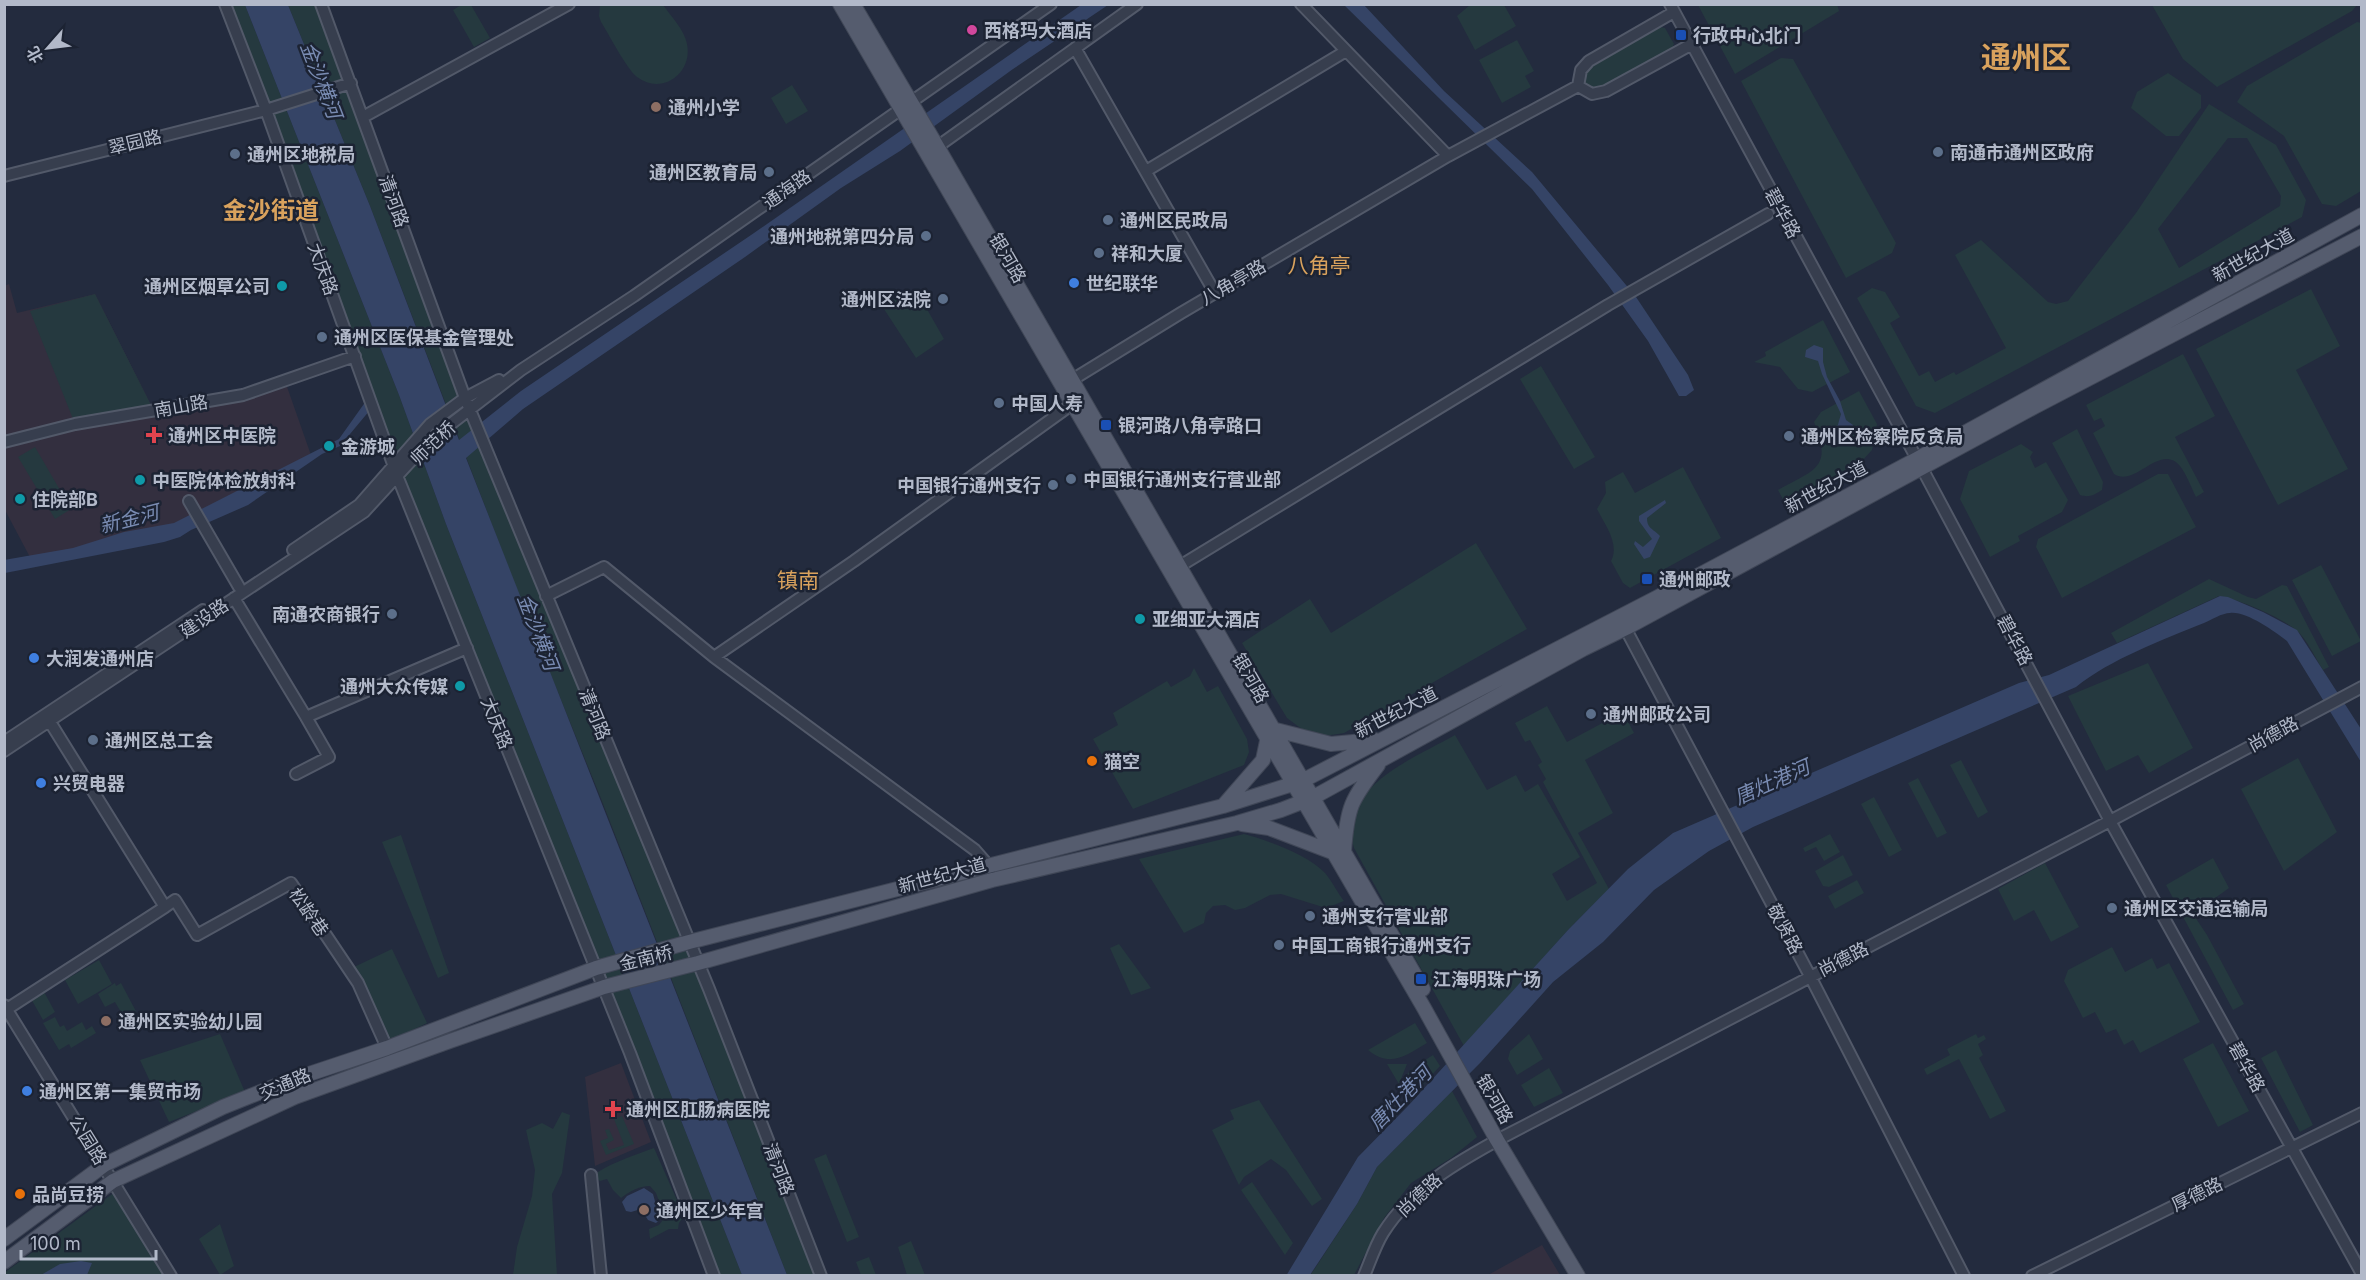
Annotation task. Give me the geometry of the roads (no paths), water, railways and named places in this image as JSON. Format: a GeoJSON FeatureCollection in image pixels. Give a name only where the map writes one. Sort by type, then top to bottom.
{"type":"FeatureCollection","features":[{"type":"Feature","properties":{"kind":"main road","name":"银河路"},"geometry":{"type":"LineString","coordinates":[[840,4],[936,153],[1066,384],[1338,852],[1578,1275]]}},
{"type":"Feature","properties":{"kind":"main road","name":"银河路"},"geometry":{"type":"LineString","coordinates":[[853,4],[906,106]]}},
{"type":"Feature","properties":{"kind":"main road","name":"新世纪大道"},"geometry":{"type":"LineString","coordinates":[[698,963],[991,873],[1298,783],[1623,622],[1920,464],[2361,215]]}},
{"type":"Feature","properties":{"kind":"main road","name":"新世纪大道"},"geometry":{"type":"LineString","coordinates":[[1920,464],[2361,237]]}},
{"type":"Feature","properties":{"kind":"main road","name":"银河路"},"geometry":{"type":"LineString","coordinates":[[1076,401],[1180,566],[1270,735]]}},
{"type":"Feature","properties":{"kind":"main road","name":"新世纪大道"},"geometry":{"type":"LineString","coordinates":[[689,942],[991,873],[1237,823],[1281,810],[1307,800],[1583,649],[1623,622]]}},
{"type":"Feature","properties":{"kind":"main road"},"geometry":{"type":"LineString","coordinates":[[1223,806],[1263,760],[1270,735],[1331,744],[1383,739]]}},
{"type":"Feature","properties":{"kind":"main road"},"geometry":{"type":"LineString","coordinates":[[1237,823],[1269,828],[1338,852],[1356,794],[1383,758]]}},
{"type":"Feature","properties":{"kind":"main road","name":"金南桥"},"geometry":{"type":"LineString","coordinates":[[596,968],[689,942]]}},
{"type":"Feature","properties":{"kind":"main road","name":"金南桥"},"geometry":{"type":"LineString","coordinates":[[604,987],[698,963]]}},
{"type":"Feature","properties":{"kind":"main road","name":"交通路"},"geometry":{"type":"LineString","coordinates":[[4,1239],[104,1166],[223,1107],[288,1081],[387,1048],[596,968]]}},
{"type":"Feature","properties":{"kind":"main road","name":"交通路"},"geometry":{"type":"LineString","coordinates":[[4,1262],[113,1181],[295,1097],[604,987]]}},
{"type":"Feature","properties":{"kind":"main road","name":"银河路"},"geometry":{"type":"LineString","coordinates":[[1501,1138],[1587,1275]]}},
{"type":"Feature","properties":{"kind":"street","name":"大庆路"},"geometry":{"type":"LineString","coordinates":[[225,4],[266,110],[398,478],[604,987]]}},
{"type":"Feature","properties":{"kind":"street","name":"清河路"},"geometry":{"type":"LineString","coordinates":[[321,4],[465,398],[698,963],[821,1275]]}},
{"type":"Feature","properties":{"kind":"street"},"geometry":{"type":"LineString","coordinates":[[363,117],[569,4]]}},
{"type":"Feature","properties":{"kind":"street","name":"通海路"},"geometry":{"type":"LineString","coordinates":[[470,410],[521,370],[634,296],[1051,4]]}},
{"type":"Feature","properties":{"kind":"street"},"geometry":{"type":"LineString","coordinates":[[936,153],[1137,4]]}},
{"type":"Feature","properties":{"kind":"street"},"geometry":{"type":"LineString","coordinates":[[1301,4],[1448,156]]}},
{"type":"Feature","properties":{"kind":"street"},"geometry":{"type":"LineString","coordinates":[[1672,8],[1589,61],[1581,70],[1578,86],[1592,94],[1606,91],[1692,44]]}},
{"type":"Feature","properties":{"kind":"street","name":"碧华路"},"geometry":{"type":"LineString","coordinates":[[1672,8],[1920,464],[2110,821],[2293,1147],[2361,1274]]}},
{"type":"Feature","properties":{"kind":"street"},"geometry":{"type":"LineString","coordinates":[[1075,48],[1215,293]]}},
{"type":"Feature","properties":{"kind":"street"},"geometry":{"type":"LineString","coordinates":[[1146,171],[1346,51]]}},
{"type":"Feature","properties":{"kind":"street","name":"翠园路"},"geometry":{"type":"LineString","coordinates":[[4,176],[266,110],[351,83]]}},
{"type":"Feature","properties":{"kind":"street","name":"八角亭路"},"geometry":{"type":"LineString","coordinates":[[1066,384],[1448,156],[1578,86]]}},
{"type":"Feature","properties":{"kind":"street"},"geometry":{"type":"LineString","coordinates":[[1180,566],[1631,291],[1768,214]]}},
{"type":"Feature","properties":{"kind":"street","name":"南山路"},"geometry":{"type":"LineString","coordinates":[[4,442],[75,424],[243,395],[354,356]]}},
{"type":"Feature","properties":{"kind":"street","name":"通海路"},"geometry":{"type":"LineString","coordinates":[[465,398],[521,370]]}},
{"type":"Feature","properties":{"kind":"street","name":"师范桥"},"geometry":{"type":"LineString","coordinates":[[394,466],[430,424],[465,398]]}},
{"type":"Feature","properties":{"kind":"street"},"geometry":{"type":"LineString","coordinates":[[714,657],[854,561],[1076,401]]}},
{"type":"Feature","properties":{"kind":"street","name":"师范桥"},"geometry":{"type":"LineString","coordinates":[[398,478],[430,440],[470,410]]}},
{"type":"Feature","properties":{"kind":"street","name":"建设路"},"geometry":{"type":"LineString","coordinates":[[4,742],[359,505],[394,466]]}},
{"type":"Feature","properties":{"kind":"street","name":"建设路"},"geometry":{"type":"LineString","coordinates":[[4,751],[364,512],[398,478]]}},
{"type":"Feature","properties":{"kind":"street"},"geometry":{"type":"LineString","coordinates":[[191,505],[238,587]]}},
{"type":"Feature","properties":{"kind":"street"},"geometry":{"type":"LineString","coordinates":[[546,596],[604,567],[714,657],[975,850],[991,873]]}},
{"type":"Feature","properties":{"kind":"street"},"geometry":{"type":"LineString","coordinates":[[234,598],[329,757],[296,774]]}},
{"type":"Feature","properties":{"kind":"street","name":"敬贤路"},"geometry":{"type":"LineString","coordinates":[[1623,622],[1810,976],[1964,1275]]}},
{"type":"Feature","properties":{"kind":"street"},"geometry":{"type":"LineString","coordinates":[[306,717],[467,648]]}},
{"type":"Feature","properties":{"kind":"street","name":"尚德路"},"geometry":{"type":"LineString","coordinates":[[1364,1275],[1382,1234],[1405,1203],[1438,1175],[1501,1138],[2110,821],[2361,687]]}},
{"type":"Feature","properties":{"kind":"street"},"geometry":{"type":"LineString","coordinates":[[6,1007],[165,906],[50,722]]}},
{"type":"Feature","properties":{"kind":"street","name":"松龄巷"},"geometry":{"type":"LineString","coordinates":[[165,906],[175,900],[197,935],[291,882],[358,983],[387,1048]]}},
{"type":"Feature","properties":{"kind":"street"},"geometry":{"type":"LineString","coordinates":[[604,987],[714,1275]]}},
{"type":"Feature","properties":{"kind":"street","name":"公园路"},"geometry":{"type":"LineString","coordinates":[[6,1007],[171,1275]]}},
{"type":"Feature","properties":{"kind":"street","name":"厚德路"},"geometry":{"type":"LineString","coordinates":[[2032,1275],[2044,1273],[2361,1113]]}},
{"type":"Feature","properties":{"kind":"street"},"geometry":{"type":"LineString","coordinates":[[591,1175],[601,1275]]}},
{"type":"Feature","properties":{"kind":"water"},"geometry":{"type":"Polygon","coordinates":[[[245,5],[288,5],[370,206],[459,440],[521,391],[754,233],[1081,5],[1108,5],[1013,69],[900,151],[841,188],[745,257],[523,409],[466,458],[787,1275],[742,1275],[446,524],[399,395],[245,5]]]}},
{"type":"Feature","properties":{"kind":"water"},"geometry":{"type":"Polygon","coordinates":[[[1344,5],[1364,5],[1444,91],[1532,172],[1636,297],[1688,375],[1694,390],[1686,396],[1679,396],[1648,341],[1608,285],[1532,189],[1344,5]]]}},
{"type":"Feature","properties":{"kind":"water"},"geometry":{"type":"Polygon","coordinates":[[[1814,345],[1823,348],[1823,362],[1827,377],[1840,401],[1846,420],[1853,425],[1853,432],[1843,439],[1835,435],[1841,414],[1818,361],[1805,357],[1806,350],[1814,345]]]}},
{"type":"Feature","properties":{"kind":"water"},"geometry":{"type":"Polygon","coordinates":[[[366,401],[370,410],[340,446],[322,454],[248,505],[180,537],[164,542],[5,573],[4,560],[73,548],[124,532],[174,523],[339,439],[366,401]]]}},
{"type":"Feature","properties":{"kind":"water"},"geometry":{"type":"Polygon","coordinates":[[[1665,500],[1666,503],[1647,518],[1650,527],[1660,536],[1650,557],[1644,559],[1634,544],[1635,541],[1643,547],[1652,539],[1639,521],[1639,516],[1665,500]]]}},
{"type":"Feature","properties":{"kind":"water"},"geometry":{"type":"Polygon","coordinates":[[[2220,596],[2228,597],[2263,612],[2297,630],[2361,729],[2361,762],[2287,641],[2252,618],[2237,613],[2227,613],[2120,659],[2076,687],[1753,827],[1709,851],[1654,890],[1603,942],[1553,982],[1481,1062],[1377,1167],[1357,1204],[1310,1275],[1286,1276],[1358,1157],[1408,1106],[1568,930],[1628,869],[1673,833],[2019,683],[2049,675],[2220,596]]]}},
{"type":"Feature","properties":{"kind":"water"},"geometry":{"type":"Polygon","coordinates":[[[644,1188],[653,1194],[656,1205],[662,1212],[661,1218],[656,1223],[648,1220],[641,1209],[626,1211],[622,1202],[627,1196],[644,1188]]]}},
{"type":"Feature","properties":{"kind":"water"},"geometry":{"type":"Polygon","coordinates":[[[81,1261],[92,1263],[87,1275],[41,1275],[60,1264],[81,1261]]]}},
{"type":"Feature","properties":{"kind":"place","name":"西格玛大酒店"},"geometry":{"type":"Point","coordinates":[972,30]}},
{"type":"Feature","properties":{"kind":"place","name":"行政中心北门"},"geometry":{"type":"Point","coordinates":[1681,35]}},
{"type":"Feature","properties":{"kind":"place","name":"通州小学"},"geometry":{"type":"Point","coordinates":[656,107]}},
{"type":"Feature","properties":{"kind":"place","name":"南通市通州区政府"},"geometry":{"type":"Point","coordinates":[1938,152]}},
{"type":"Feature","properties":{"kind":"place","name":"通州区地税局"},"geometry":{"type":"Point","coordinates":[235,154]}},
{"type":"Feature","properties":{"kind":"place","name":"通州区教育局"},"geometry":{"type":"Point","coordinates":[769,172]}},
{"type":"Feature","properties":{"kind":"place","name":"通州区民政局"},"geometry":{"type":"Point","coordinates":[1108,220]}},
{"type":"Feature","properties":{"kind":"place","name":"通州地税第四分局"},"geometry":{"type":"Point","coordinates":[926,236]}},
{"type":"Feature","properties":{"kind":"place","name":"祥和大厦"},"geometry":{"type":"Point","coordinates":[1099,253]}},
{"type":"Feature","properties":{"kind":"place","name":"世纪联华"},"geometry":{"type":"Point","coordinates":[1074,283]}},
{"type":"Feature","properties":{"kind":"place","name":"通州区烟草公司"},"geometry":{"type":"Point","coordinates":[282,286]}},
{"type":"Feature","properties":{"kind":"place","name":"通州区法院"},"geometry":{"type":"Point","coordinates":[943,299]}},
{"type":"Feature","properties":{"kind":"place","name":"通州区医保基金管理处"},"geometry":{"type":"Point","coordinates":[322,337]}},
{"type":"Feature","properties":{"kind":"place","name":"中国人寿"},"geometry":{"type":"Point","coordinates":[999,403]}},
{"type":"Feature","properties":{"kind":"place","name":"银河路八角亭路口"},"geometry":{"type":"Point","coordinates":[1106,425]}},
{"type":"Feature","properties":{"kind":"place","name":"通州区中医院"},"geometry":{"type":"Point","coordinates":[154,435]}},
{"type":"Feature","properties":{"kind":"place","name":"通州区检察院反贪局"},"geometry":{"type":"Point","coordinates":[1789,436]}},
{"type":"Feature","properties":{"kind":"place","name":"金游城"},"geometry":{"type":"Point","coordinates":[329,446]}},
{"type":"Feature","properties":{"kind":"place","name":"中国银行通州支行营业部"},"geometry":{"type":"Point","coordinates":[1071,479]}},
{"type":"Feature","properties":{"kind":"place","name":"中医院体检放射科"},"geometry":{"type":"Point","coordinates":[140,480]}},
{"type":"Feature","properties":{"kind":"place","name":"中国银行通州支行"},"geometry":{"type":"Point","coordinates":[1053,485]}},
{"type":"Feature","properties":{"kind":"place","name":"住院部B"},"geometry":{"type":"Point","coordinates":[20,499]}},
{"type":"Feature","properties":{"kind":"place","name":"通州邮政"},"geometry":{"type":"Point","coordinates":[1647,579]}},
{"type":"Feature","properties":{"kind":"place","name":"南通农商银行"},"geometry":{"type":"Point","coordinates":[392,614]}},
{"type":"Feature","properties":{"kind":"place","name":"亚细亚大酒店"},"geometry":{"type":"Point","coordinates":[1140,619]}},
{"type":"Feature","properties":{"kind":"place","name":"大润发通州店"},"geometry":{"type":"Point","coordinates":[34,658]}},
{"type":"Feature","properties":{"kind":"place","name":"通州大众传媒"},"geometry":{"type":"Point","coordinates":[460,686]}},
{"type":"Feature","properties":{"kind":"place","name":"通州邮政公司"},"geometry":{"type":"Point","coordinates":[1591,714]}},
{"type":"Feature","properties":{"kind":"place","name":"通州区总工会"},"geometry":{"type":"Point","coordinates":[93,740]}},
{"type":"Feature","properties":{"kind":"place","name":"猫空"},"geometry":{"type":"Point","coordinates":[1092,761]}},
{"type":"Feature","properties":{"kind":"place","name":"兴贸电器"},"geometry":{"type":"Point","coordinates":[41,783]}},
{"type":"Feature","properties":{"kind":"place","name":"通州区交通运输局"},"geometry":{"type":"Point","coordinates":[2112,908]}},
{"type":"Feature","properties":{"kind":"place","name":"通州支行营业部"},"geometry":{"type":"Point","coordinates":[1310,916]}},
{"type":"Feature","properties":{"kind":"place","name":"中国工商银行通州支行"},"geometry":{"type":"Point","coordinates":[1279,945]}},
{"type":"Feature","properties":{"kind":"place","name":"江海明珠广场"},"geometry":{"type":"Point","coordinates":[1421,979]}},
{"type":"Feature","properties":{"kind":"place","name":"通州区实验幼儿园"},"geometry":{"type":"Point","coordinates":[106,1021]}},
{"type":"Feature","properties":{"kind":"place","name":"通州区第一集贸市场"},"geometry":{"type":"Point","coordinates":[27,1091]}},
{"type":"Feature","properties":{"kind":"place","name":"通州区肛肠病医院"},"geometry":{"type":"Point","coordinates":[613,1109]}},
{"type":"Feature","properties":{"kind":"place","name":"品尚豆捞"},"geometry":{"type":"Point","coordinates":[20,1194]}},
{"type":"Feature","properties":{"kind":"place","name":"通州区少年宫"},"geometry":{"type":"Point","coordinates":[644,1210]}},
{"type":"Feature","properties":{"kind":"district","name":"通州区"},"geometry":{"type":"Point","coordinates":[2026,57]}},
{"type":"Feature","properties":{"kind":"district","name":"金沙街道"},"geometry":{"type":"Point","coordinates":[271,210]}},
{"type":"Feature","properties":{"kind":"district","name":"八角亭"},"geometry":{"type":"Point","coordinates":[1319,265]}},
{"type":"Feature","properties":{"kind":"district","name":"镇南"},"geometry":{"type":"Point","coordinates":[798,580]}},
{"type":"Feature","properties":{"kind":"water label","name":"金沙横河"},"geometry":{"type":"Point","coordinates":[321,80]}},
{"type":"Feature","properties":{"kind":"water label","name":"新金河"},"geometry":{"type":"Point","coordinates":[129,519]}},
{"type":"Feature","properties":{"kind":"water label","name":"金沙横河"},"geometry":{"type":"Point","coordinates":[538,632]}},
{"type":"Feature","properties":{"kind":"water label","name":"唐灶港河"},"geometry":{"type":"Point","coordinates":[1772,782]}},
{"type":"Feature","properties":{"kind":"water label","name":"唐灶港河"},"geometry":{"type":"Point","coordinates":[1400,1098]}}]}
